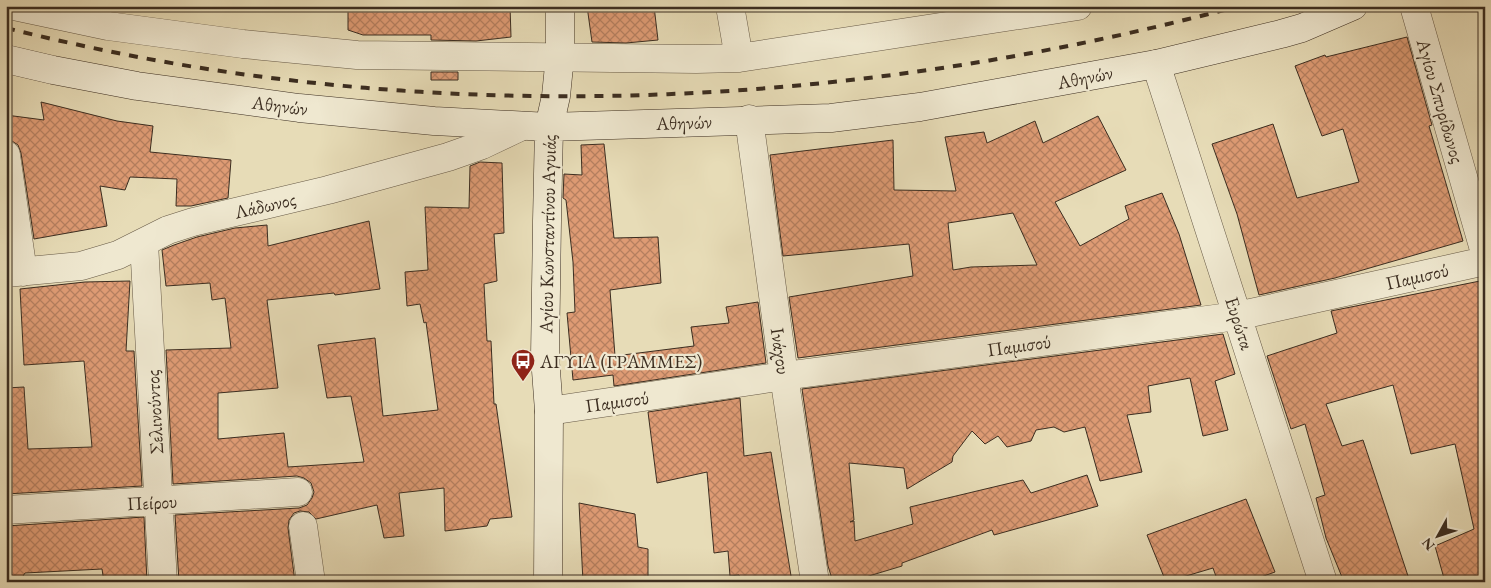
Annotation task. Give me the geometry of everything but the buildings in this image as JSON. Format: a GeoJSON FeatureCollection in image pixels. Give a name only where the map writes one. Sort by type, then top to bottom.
{"type":"FeatureCollection","features":[{"type":"Feature","properties":{"kind":"street"},"geometry":{"type":"LineString","coordinates":[[14,6],[108,16],[243,44],[357,55],[614,58],[740,58],[1078,6]]}},
{"type":"Feature","properties":{"kind":"street","name":"Αγίου Κωνσταντίνου Αγυιάς"},"geometry":{"type":"LineString","coordinates":[[548,582],[549,411],[535,127],[556,96],[560,56],[560,6]]}},
{"type":"Feature","properties":{"kind":"street"},"geometry":{"type":"LineString","coordinates":[[730,6],[740,58]]}},
{"type":"Feature","properties":{"kind":"street","name":"Αθηνών"},"geometry":{"type":"LineString","coordinates":[[6,59],[129,85],[241,101],[417,120],[535,127],[831,118],[920,107],[1156,64],[1302,28],[1353,6]]}},
{"type":"Feature","properties":{"kind":"street","name":"Αγίου Σπυρίδωνος"},"geometry":{"type":"LineString","coordinates":[[1414,6],[1485,252]]}},
{"type":"Feature","properties":{"kind":"street","name":"Ευρώτα"},"geometry":{"type":"LineString","coordinates":[[1156,64],[1323,582]]}},
{"type":"Feature","properties":{"kind":"street","name":"Ινάχου"},"geometry":{"type":"LineString","coordinates":[[749,119],[784,376],[815,582]]}},
{"type":"Feature","properties":{"kind":"street","name":"Λάδωνος"},"geometry":{"type":"LineString","coordinates":[[15,272],[81,266],[118,255],[168,230],[193,222],[328,190],[448,157],[535,127]]}},
{"type":"Feature","properties":{"kind":"street"},"geometry":{"type":"LineString","coordinates":[[6,155],[15,272]]}},
{"type":"Feature","properties":{"kind":"street","name":"Σελινούντος"},"geometry":{"type":"LineString","coordinates":[[144,242],[163,582]]}},
{"type":"Feature","properties":{"kind":"street","name":"Παμισού"},"geometry":{"type":"LineString","coordinates":[[549,411],[784,376],[1238,316],[1485,261]]}},
{"type":"Feature","properties":{"kind":"street","name":"Πείρου"},"geometry":{"type":"LineString","coordinates":[[6,510],[298,492]]}},
{"type":"Feature","properties":{"kind":"street"},"geometry":{"type":"LineString","coordinates":[[303,526],[311,582]]}},
{"type":"Feature","properties":{"kind":"railway"},"geometry":{"type":"LineString","coordinates":[[6,28],[134,56],[264,77],[386,89],[509,96],[632,95],[754,89],[877,77],[999,59],[1119,35],[1239,6]]}},
{"type":"Feature","properties":{"kind":"place","name":"ΑΓΥΙΑ (ΓΡΑΜΜΕΣ)"},"geometry":{"type":"Point","coordinates":[523,382]}}]}
